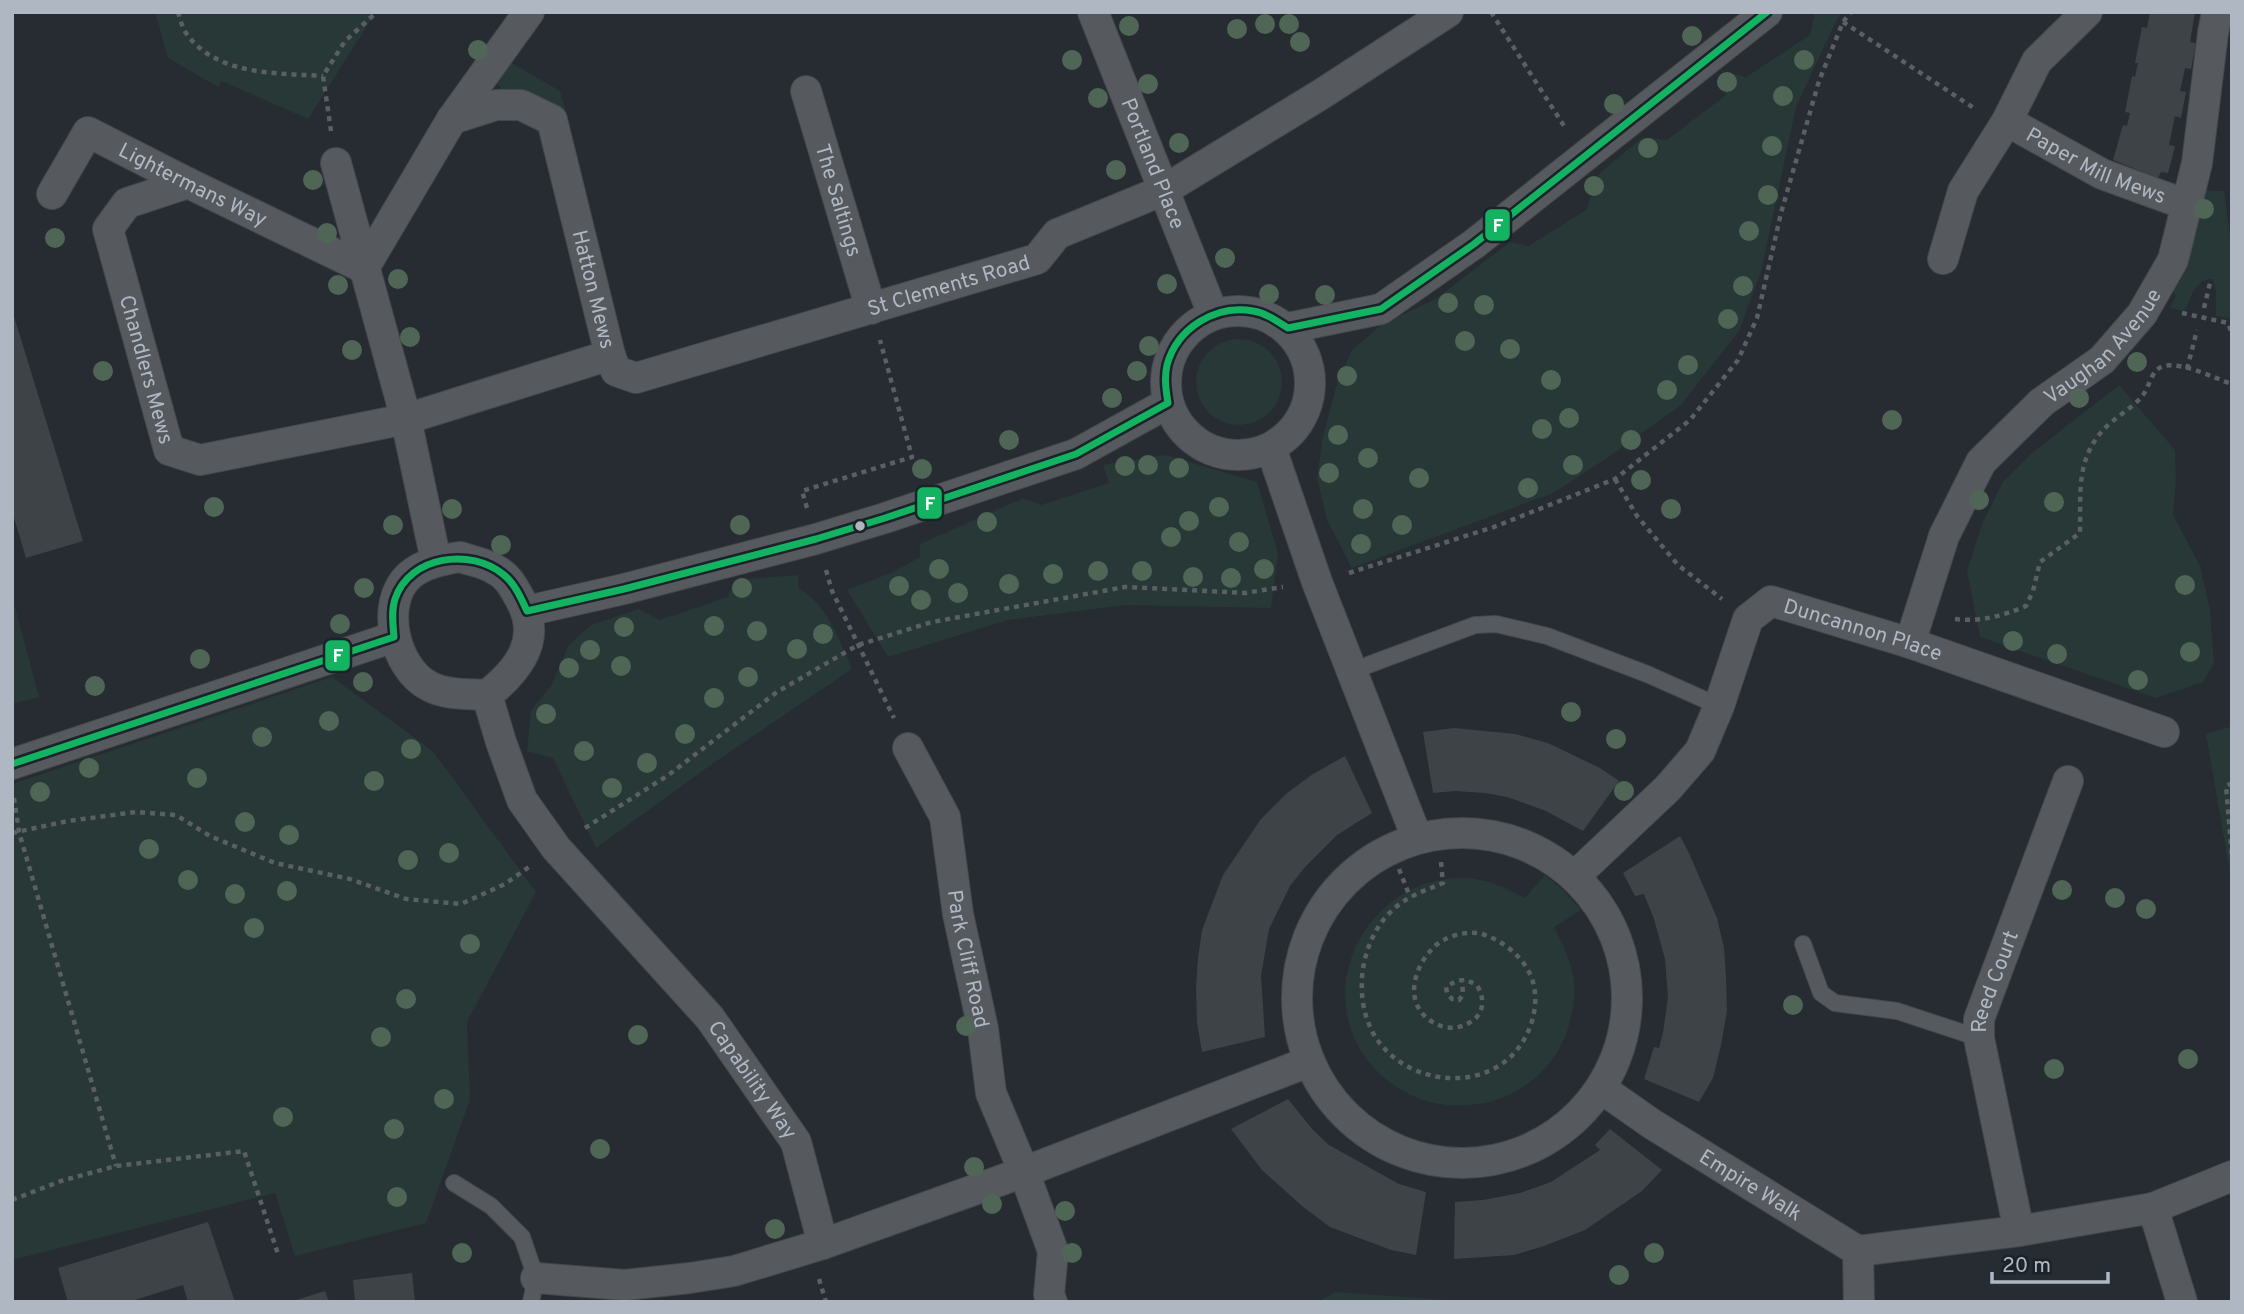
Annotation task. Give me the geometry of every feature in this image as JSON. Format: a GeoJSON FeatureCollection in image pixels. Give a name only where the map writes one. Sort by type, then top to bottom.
{"type":"FeatureCollection","features":[{"type":"Feature","properties":{"kind":"street"},"geometry":{"type":"LineString","coordinates":[[364,268],[452,119],[529,12]]}},
{"type":"Feature","properties":{"kind":"street","name":"Portland Place"},"geometry":{"type":"LineString","coordinates":[[1093,12],[1213,314]]}},
{"type":"Feature","properties":{"kind":"street","name":"St Clements Road"},"geometry":{"type":"LineString","coordinates":[[610,355],[616,371],[635,378],[1037,260],[1057,234],[1164,190],[1320,95],[1448,12]]}},
{"type":"Feature","properties":{"kind":"street"},"geometry":{"type":"LineString","coordinates":[[1288,328],[1381,309],[1474,244],[1767,12]]}},
{"type":"Feature","properties":{"kind":"street","name":"Paper Mill Mews"},"geometry":{"type":"LineString","coordinates":[[1943,259],[1963,191],[2005,124],[2037,61],[2087,12]]}},
{"type":"Feature","properties":{"kind":"street","name":"Vaughan Avenue"},"geometry":{"type":"LineString","coordinates":[[1910,643],[1944,536],[1981,462],[2042,402],[2102,360],[2142,314],[2173,260],[2197,163],[2217,12]]}},
{"type":"Feature","properties":{"kind":"street","name":"The Saltings"},"geometry":{"type":"LineString","coordinates":[[806,91],[871,309]]}},
{"type":"Feature","properties":{"kind":"street","name":"Hatton Mews"},"geometry":{"type":"LineString","coordinates":[[406,418],[610,355],[552,120],[521,105],[496,105],[452,119]]}},
{"type":"Feature","properties":{"kind":"street","name":"Paper Mill Mews"},"geometry":{"type":"LineString","coordinates":[[2005,124],[2102,174],[2186,205]]}},
{"type":"Feature","properties":{"kind":"street","name":"Lightermans Way"},"geometry":{"type":"LineString","coordinates":[[52,194],[88,132],[364,268]]}},
{"type":"Feature","properties":{"kind":"street"},"geometry":{"type":"LineString","coordinates":[[336,163],[406,418],[436,561]]}},
{"type":"Feature","properties":{"kind":"street","name":"Chandlers Mews"},"geometry":{"type":"LineString","coordinates":[[188,183],[127,203],[108,229],[169,450],[200,460],[406,418]]}},
{"type":"Feature","properties":{"kind":"street"},"geometry":{"type":"LineString","coordinates":[[1232,310],[1252,311],[1271,318],[1288,328],[1302,347],[1310,369],[1311,392],[1304,415],[1290,434],[1271,448],[1251,454],[1229,455],[1209,449],[1191,438],[1177,422],[1168,403],[1165,382],[1169,360],[1178,341],[1194,325],[1213,314],[1232,310]]}},
{"type":"Feature","properties":{"kind":"street"},"geometry":{"type":"LineString","coordinates":[[527,611],[650,582],[885,518],[1076,454],[1168,403]]}},
{"type":"Feature","properties":{"kind":"street"},"geometry":{"type":"LineString","coordinates":[[1271,448],[1317,582],[1415,840]]}},
{"type":"Feature","properties":{"kind":"street"},"geometry":{"type":"LineString","coordinates":[[460,557],[499,570],[511,582],[527,611],[531,634],[522,658],[507,679],[487,695],[446,692],[428,686],[412,672],[399,652],[392,617],[396,597],[410,575],[436,561],[460,557]]}},
{"type":"Feature","properties":{"kind":"street","name":"Duncannon Place"},"geometry":{"type":"LineString","coordinates":[[1748,619],[1771,601],[1910,643],[2164,732]]}},
{"type":"Feature","properties":{"kind":"street"},"geometry":{"type":"LineString","coordinates":[[1575,876],[1690,765],[1703,747],[1748,619]]}},
{"type":"Feature","properties":{"kind":"street"},"geometry":{"type":"LineString","coordinates":[[12,764],[394,637]]}},
{"type":"Feature","properties":{"kind":"street","name":"Capability Way"},"geometry":{"type":"LineString","coordinates":[[487,695],[522,800],[556,848],[710,1018],[796,1142],[823,1244]]}},
{"type":"Feature","properties":{"kind":"street","name":"Park Cliff Road"},"geometry":{"type":"LineString","coordinates":[[908,747],[945,817],[958,914],[983,1029],[991,1093],[1053,1251],[1049,1295],[1052,1302]]}},
{"type":"Feature","properties":{"kind":"street","name":"Reed Court"},"geometry":{"type":"LineString","coordinates":[[2019,1231],[1979,1038],[1979,1019],[2068,781]]}},
{"type":"Feature","properties":{"kind":"street"},"geometry":{"type":"LineString","coordinates":[[1476,832],[1514,840],[1549,856],[1575,876],[1613,926],[1628,981],[1625,1038],[1602,1089],[1567,1128],[1522,1153],[1472,1165],[1421,1160],[1374,1139],[1334,1106],[1308,1062],[1296,1013],[1299,963],[1317,916],[1349,877],[1415,840],[1476,832]]}},
{"type":"Feature","properties":{"kind":"street"},"geometry":{"type":"LineString","coordinates":[[533,1290],[625,1285],[734,1271],[823,1244],[1024,1172],[1308,1062]]}},
{"type":"Feature","properties":{"kind":"street","name":"Empire Walk"},"geometry":{"type":"LineString","coordinates":[[1602,1089],[1653,1124],[1858,1251]]}},
{"type":"Feature","properties":{"kind":"street"},"geometry":{"type":"LineString","coordinates":[[1859,1302],[1858,1251],[2019,1231],[2153,1208],[2232,1176]]}},
{"type":"Feature","properties":{"kind":"street"},"geometry":{"type":"LineString","coordinates":[[2153,1208],[2182,1302]]}},
{"type":"Feature","properties":{"kind":"lane"},"geometry":{"type":"LineString","coordinates":[[1352,671],[1475,625],[1496,624],[1547,636],[1647,674],[1719,706]]}},
{"type":"Feature","properties":{"kind":"lane"},"geometry":{"type":"LineString","coordinates":[[1803,944],[1821,993],[1835,1003],[1897,1011],[1979,1038]]}},
{"type":"Feature","properties":{"kind":"lane"},"geometry":{"type":"LineString","coordinates":[[453,1182],[491,1206],[522,1237],[533,1290]]}},
{"type":"Feature","properties":{"kind":"path"},"geometry":{"type":"LineString","coordinates":[[178,12],[185,32],[208,55],[252,72],[323,76]]}},
{"type":"Feature","properties":{"kind":"path"},"geometry":{"type":"LineString","coordinates":[[336,163],[323,76],[345,41],[377,12]]}},
{"type":"Feature","properties":{"kind":"path"},"geometry":{"type":"LineString","coordinates":[[1490,12],[1584,156]]}},
{"type":"Feature","properties":{"kind":"path"},"geometry":{"type":"LineString","coordinates":[[1352,572],[1494,527],[1615,479],[1690,420],[1738,360],[1757,318],[1781,214],[1819,81],[1843,22],[1851,12]]}},
{"type":"Feature","properties":{"kind":"path"},"geometry":{"type":"LineString","coordinates":[[1843,22],[2005,124]]}},
{"type":"Feature","properties":{"kind":"path"},"geometry":{"type":"LineString","coordinates":[[2204,308],[2210,283]]}},
{"type":"Feature","properties":{"kind":"path"},"geometry":{"type":"LineString","coordinates":[[2147,305],[2228,323],[2232,334]]}},
{"type":"Feature","properties":{"kind":"path"},"geometry":{"type":"LineString","coordinates":[[2186,369],[2197,330]]}},
{"type":"Feature","properties":{"kind":"path"},"geometry":{"type":"LineString","coordinates":[[1920,614],[1977,620],[2001,617],[2026,606],[2040,562],[2080,534],[2080,489],[2089,449],[2111,422],[2141,397],[2155,370],[2164,366],[2179,366],[2232,384]]}},
{"type":"Feature","properties":{"kind":"path"},"geometry":{"type":"LineString","coordinates":[[1615,479],[1637,516],[1678,565],[1748,619]]}},
{"type":"Feature","properties":{"kind":"path"},"geometry":{"type":"LineString","coordinates":[[582,829],[667,776],[777,692],[858,645],[932,622],[1125,587],[1245,593],[1287,587]]}},
{"type":"Feature","properties":{"kind":"path"},"geometry":{"type":"LineString","coordinates":[[2232,783],[2226,786],[2232,857]]}},
{"type":"Feature","properties":{"kind":"path"},"geometry":{"type":"LineString","coordinates":[[14,795],[19,832],[116,1166]]}},
{"type":"Feature","properties":{"kind":"path"},"geometry":{"type":"LineString","coordinates":[[12,833],[68,821],[136,812],[176,815],[210,836],[275,863],[350,879],[406,899],[461,904],[505,884],[532,864]]}},
{"type":"Feature","properties":{"kind":"path"},"geometry":{"type":"LineString","coordinates":[[1410,897],[1415,840]]}},
{"type":"Feature","properties":{"kind":"path"},"geometry":{"type":"LineString","coordinates":[[1415,840],[1443,883],[1410,897],[1395,908],[1377,927],[1368,944],[1364,961],[1363,1005],[1369,1025],[1381,1045],[1399,1062],[1420,1072],[1443,1078],[1464,1078],[1485,1073],[1516,1052],[1526,1036],[1536,995],[1533,979],[1525,965],[1509,947],[1493,938],[1477,933],[1456,935],[1437,944],[1424,957],[1414,977],[1414,994],[1420,1011],[1442,1027],[1465,1025],[1477,1018],[1482,1007],[1482,996],[1477,985],[1462,979],[1457,980],[1446,987],[1447,993],[1452,999],[1459,1000],[1463,995],[1462,979]]}},
{"type":"Feature","properties":{"kind":"path"},"geometry":{"type":"LineString","coordinates":[[12,1200],[61,1181],[116,1166],[244,1151],[278,1254]]}},
{"type":"Feature","properties":{"kind":"shaded area"},"geometry":{"type":"Polygon","coordinates":[[[155,12],[376,12],[308,119],[222,81],[218,87],[168,58],[155,12]]]}},
{"type":"Feature","properties":{"kind":"shaded area"},"geometry":{"type":"Polygon","coordinates":[[[1815,12],[1843,12],[1836,21],[1796,107],[1761,272],[1739,331],[1681,405],[1553,493],[1352,568],[1327,520],[1317,477],[1323,436],[1338,380],[1352,350],[1381,325],[1437,298],[1510,242],[1528,246],[1586,210],[1599,174],[1643,137],[1667,140],[1726,95],[1719,77],[1731,73],[1746,77],[1810,35],[1815,12]]]}},
{"type":"Feature","properties":{"kind":"shaded area"},"geometry":{"type":"Polygon","coordinates":[[[503,58],[560,91],[565,109],[562,116],[486,93],[485,84],[495,91],[501,87],[488,77],[503,58]]]}},
{"type":"Feature","properties":{"kind":"shaded area"},"geometry":{"type":"Polygon","coordinates":[[[2198,190],[2224,191],[2232,251],[2232,321],[2216,316],[2213,279],[2198,285],[2185,311],[2170,308],[2176,296],[2171,288],[2198,190]]]}},
{"type":"Feature","properties":{"kind":"shaded area"},"geometry":{"type":"Polygon","coordinates":[[[1239,339],[1256,342],[1270,351],[1279,365],[1282,382],[1279,399],[1270,413],[1256,422],[1239,425],[1222,422],[1208,413],[1199,399],[1196,382],[1199,365],[1208,351],[1222,342],[1239,339]]]}},
{"type":"Feature","properties":{"kind":"shaded area"},"geometry":{"type":"Polygon","coordinates":[[[2119,385],[2175,450],[2173,515],[2200,566],[2210,610],[2214,664],[2203,682],[2156,698],[1980,637],[1967,571],[1982,524],[2003,482],[2032,453],[2119,385]]]}},
{"type":"Feature","properties":{"kind":"shaded area"},"geometry":{"type":"Polygon","coordinates":[[[1166,455],[1257,482],[1278,553],[1271,608],[1125,605],[1008,620],[888,657],[847,590],[893,572],[920,557],[920,544],[1023,498],[1041,505],[1109,483],[1103,465],[1166,455]]]}},
{"type":"Feature","properties":{"kind":"shaded area"},"geometry":{"type":"Polygon","coordinates":[[[798,575],[798,588],[817,603],[824,613],[837,634],[852,669],[715,762],[596,848],[553,758],[527,751],[531,710],[551,686],[569,645],[591,625],[639,609],[660,620],[728,597],[734,580],[798,575]]]}},
{"type":"Feature","properties":{"kind":"shaded area"},"geometry":{"type":"Polygon","coordinates":[[[12,596],[39,697],[12,704],[12,596]]]}},
{"type":"Feature","properties":{"kind":"shaded area"},"geometry":{"type":"Polygon","coordinates":[[[332,677],[433,751],[536,892],[467,1022],[470,1100],[426,1223],[295,1256],[275,1193],[12,1260],[12,784],[332,677]]]}},
{"type":"Feature","properties":{"kind":"shaded area"},"geometry":{"type":"Polygon","coordinates":[[[2232,726],[2232,885],[2206,734],[2232,726]]]}},
{"type":"Feature","properties":{"kind":"shaded area"},"geometry":{"type":"Polygon","coordinates":[[[1545,875],[1581,910],[1554,927],[1569,961],[1574,988],[1568,1029],[1555,1056],[1536,1077],[1513,1093],[1487,1102],[1460,1106],[1432,1102],[1405,1092],[1381,1075],[1358,1047],[1347,1015],[1346,983],[1354,951],[1370,923],[1394,900],[1424,884],[1459,878],[1477,879],[1525,898],[1545,875]]]}},
{"type":"Feature","properties":{"kind":"shaded area"},"geometry":{"type":"Polygon","coordinates":[[[1336,1292],[1472,1302],[1317,1302],[1336,1292]]]}},
{"type":"Feature","properties":{"kind":"building"},"geometry":{"type":"Polygon","coordinates":[[[2150,12],[2195,12],[2190,42],[2196,43],[2191,69],[2185,68],[2180,91],[2186,92],[2181,118],[2175,116],[2169,145],[2175,146],[2168,173],[2161,172],[2158,178],[2113,160],[2123,125],[2127,126],[2130,113],[2125,112],[2132,76],[2135,77],[2138,63],[2135,63],[2142,27],[2147,28],[2150,12]]]}},
{"type":"Feature","properties":{"kind":"building"},"geometry":{"type":"Polygon","coordinates":[[[12,310],[83,541],[26,558],[12,511],[12,310]]]}},
{"type":"Feature","properties":{"kind":"building"},"geometry":{"type":"Polygon","coordinates":[[[1454,728],[1515,734],[1548,743],[1600,768],[1619,781],[1583,831],[1546,811],[1507,797],[1455,791],[1433,793],[1423,732],[1454,728]]]}},
{"type":"Feature","properties":{"kind":"building"},"geometry":{"type":"Polygon","coordinates":[[[1345,756],[1372,813],[1337,835],[1306,866],[1290,886],[1269,929],[1261,976],[1265,1037],[1202,1052],[1197,1022],[1198,958],[1202,930],[1223,875],[1261,819],[1287,793],[1345,756]]]}},
{"type":"Feature","properties":{"kind":"building"},"geometry":{"type":"Polygon","coordinates":[[[1680,836],[1717,918],[1724,948],[1726,976],[1727,1011],[1721,1045],[1713,1078],[1699,1102],[1644,1079],[1654,1047],[1659,1048],[1663,1033],[1668,997],[1665,959],[1644,894],[1635,896],[1623,873],[1680,836]]]}},
{"type":"Feature","properties":{"kind":"building"},"geometry":{"type":"Polygon","coordinates":[[[1288,1099],[1329,1145],[1399,1184],[1426,1192],[1416,1255],[1391,1250],[1330,1227],[1262,1170],[1231,1129],[1288,1099]]]}},
{"type":"Feature","properties":{"kind":"building"},"geometry":{"type":"Polygon","coordinates":[[[1610,1129],[1662,1170],[1642,1191],[1585,1230],[1544,1246],[1514,1255],[1454,1259],[1455,1202],[1520,1193],[1551,1182],[1600,1150],[1595,1145],[1610,1129]]]}},
{"type":"Feature","properties":{"kind":"building"},"geometry":{"type":"Polygon","coordinates":[[[208,1222],[235,1302],[188,1302],[183,1285],[128,1302],[68,1302],[58,1268],[208,1222]]]}},
{"type":"Feature","properties":{"kind":"building"},"geometry":{"type":"Polygon","coordinates":[[[412,1273],[415,1302],[355,1302],[353,1280],[412,1273]]]}},
{"type":"Feature","properties":{"kind":"building"},"geometry":{"type":"Polygon","coordinates":[[[325,1291],[329,1302],[293,1302],[293,1301],[325,1291]]]}},
{"type":"Feature","properties":{"kind":"transit line","name":"F"},"geometry":{"type":"LineString","coordinates":[[12,764],[394,637],[393,608],[402,584],[413,573],[442,560],[459,559],[490,566],[511,583],[527,611],[624,589],[816,539],[1076,454],[1168,403],[1166,375],[1172,352],[1179,340],[1200,322],[1212,315],[1239,310],[1262,314],[1288,328],[1381,309],[1474,244],[1767,12]]}}]}
